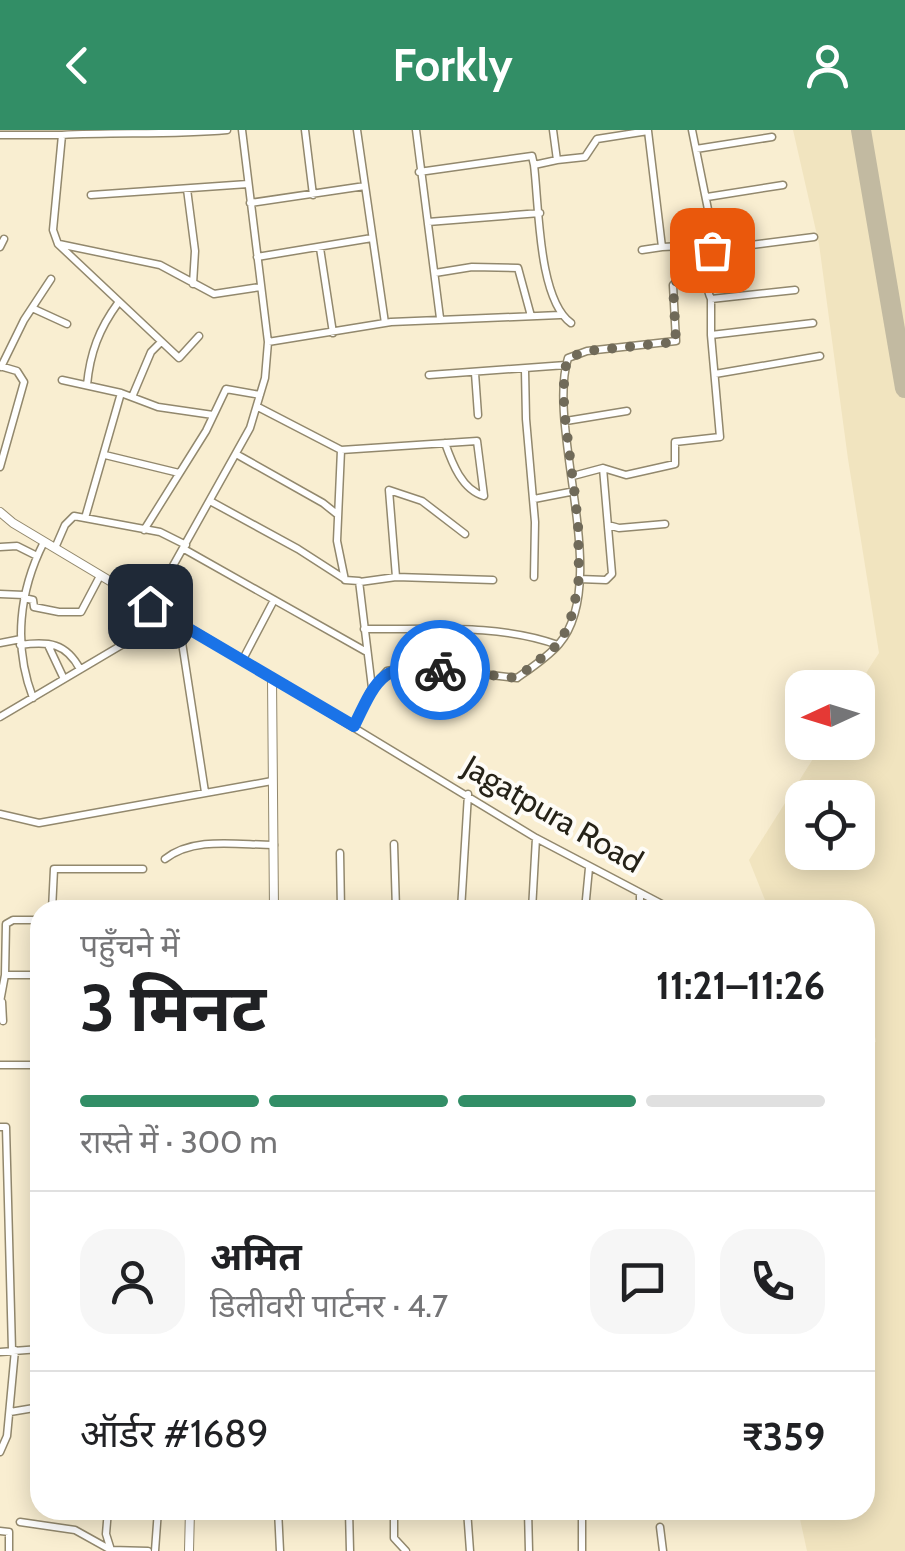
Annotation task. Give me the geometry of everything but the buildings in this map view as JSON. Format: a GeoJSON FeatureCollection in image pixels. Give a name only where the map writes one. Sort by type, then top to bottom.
{"type":"FeatureCollection","features":[{"type":"Feature","properties":{"kind":"street"},"geometry":{"type":"LineString","coordinates":[[1,133],[62,136],[227,130]]}},
{"type":"Feature","properties":{"kind":"street"},"geometry":{"type":"LineString","coordinates":[[150,606],[236,454],[260,395],[268,342],[242,130]]}},
{"type":"Feature","properties":{"kind":"street"},"geometry":{"type":"LineString","coordinates":[[307,130],[313,195]]}},
{"type":"Feature","properties":{"kind":"street"},"geometry":{"type":"LineString","coordinates":[[357,130],[385,324]]}},
{"type":"Feature","properties":{"kind":"street"},"geometry":{"type":"LineString","coordinates":[[416,130],[440,318]]}},
{"type":"Feature","properties":{"kind":"street"},"geometry":{"type":"LineString","coordinates":[[552,130],[557,160]]}},
{"type":"Feature","properties":{"kind":"street"},"geometry":{"type":"LineString","coordinates":[[692,130],[716,250]]}},
{"type":"Feature","properties":{"kind":"street"},"geometry":{"type":"LineString","coordinates":[[534,165],[585,157],[597,139],[648,131],[662,247]]}},
{"type":"Feature","properties":{"kind":"street"},"geometry":{"type":"LineString","coordinates":[[62,136],[53,230],[58,244],[179,358],[198,336]]}},
{"type":"Feature","properties":{"kind":"street"},"geometry":{"type":"LineString","coordinates":[[696,149],[772,137]]}},
{"type":"Feature","properties":{"kind":"street"},"geometry":{"type":"LineString","coordinates":[[420,172],[532,156],[548,278],[560,316]]}},
{"type":"Feature","properties":{"kind":"street"},"geometry":{"type":"LineString","coordinates":[[91,194],[248,184]]}},
{"type":"Feature","properties":{"kind":"street"},"geometry":{"type":"LineString","coordinates":[[708,197],[782,185]]}},
{"type":"Feature","properties":{"kind":"street"},"geometry":{"type":"LineString","coordinates":[[250,203],[365,186]]}},
{"type":"Feature","properties":{"kind":"street"},"geometry":{"type":"LineString","coordinates":[[187,188],[195,251],[193,284]]}},
{"type":"Feature","properties":{"kind":"street"},"geometry":{"type":"LineString","coordinates":[[428,222],[540,214]]}},
{"type":"Feature","properties":{"kind":"street"},"geometry":{"type":"LineString","coordinates":[[354,726],[372,688],[387,671],[413,666],[517,678],[558,645],[573,612],[579,578],[575,491],[566,420],[568,358],[587,351],[676,342],[673,285],[698,259],[716,250],[814,237]]}},
{"type":"Feature","properties":{"kind":"street"},"geometry":{"type":"LineString","coordinates":[[257,257],[372,238]]}},
{"type":"Feature","properties":{"kind":"street"},"geometry":{"type":"LineString","coordinates":[[58,244],[160,265],[214,294],[260,287]]}},
{"type":"Feature","properties":{"kind":"street"},"geometry":{"type":"LineString","coordinates":[[573,476],[604,468],[626,475],[676,464],[675,442],[720,437],[711,300],[705,273],[698,259],[683,246],[642,250]]}},
{"type":"Feature","properties":{"kind":"street"},"geometry":{"type":"LineString","coordinates":[[320,248],[333,333]]}},
{"type":"Feature","properties":{"kind":"street"},"geometry":{"type":"LineString","coordinates":[[435,273],[472,267],[518,268],[531,317]]}},
{"type":"Feature","properties":{"kind":"street"},"geometry":{"type":"LineString","coordinates":[[0,467],[24,382],[18,371],[1,367],[51,279]]}},
{"type":"Feature","properties":{"kind":"street"},"geometry":{"type":"LineString","coordinates":[[711,300],[795,290]]}},
{"type":"Feature","properties":{"kind":"street"},"geometry":{"type":"LineString","coordinates":[[86,384],[99,332],[118,303]]}},
{"type":"Feature","properties":{"kind":"street"},"geometry":{"type":"LineString","coordinates":[[32,308],[67,324]]}},
{"type":"Feature","properties":{"kind":"street"},"geometry":{"type":"LineString","coordinates":[[268,342],[440,318],[560,316],[571,323]]}},
{"type":"Feature","properties":{"kind":"street"},"geometry":{"type":"LineString","coordinates":[[711,335],[813,323]]}},
{"type":"Feature","properties":{"kind":"street"},"geometry":{"type":"LineString","coordinates":[[132,397],[151,352],[161,342]]}},
{"type":"Feature","properties":{"kind":"street"},"geometry":{"type":"LineString","coordinates":[[716,374],[820,356]]}},
{"type":"Feature","properties":{"kind":"street"},"geometry":{"type":"LineString","coordinates":[[430,375],[566,365]]}},
{"type":"Feature","properties":{"kind":"street"},"geometry":{"type":"LineString","coordinates":[[525,370],[534,499],[534,577]]}},
{"type":"Feature","properties":{"kind":"street"},"geometry":{"type":"LineString","coordinates":[[474,373],[478,415]]}},
{"type":"Feature","properties":{"kind":"street"},"geometry":{"type":"LineString","coordinates":[[62,380],[121,393],[158,407],[213,415]]}},
{"type":"Feature","properties":{"kind":"street"},"geometry":{"type":"LineString","coordinates":[[144,530],[226,388],[260,395]]}},
{"type":"Feature","properties":{"kind":"street"},"geometry":{"type":"LineString","coordinates":[[85,518],[121,393]]}},
{"type":"Feature","properties":{"kind":"street"},"geometry":{"type":"LineString","coordinates":[[257,406],[340,450],[446,443],[478,441],[484,496],[473,493],[452,464],[446,443]]}},
{"type":"Feature","properties":{"kind":"street"},"geometry":{"type":"LineString","coordinates":[[566,420],[628,411]]}},
{"type":"Feature","properties":{"kind":"street"},"geometry":{"type":"LineString","coordinates":[[340,450],[337,541],[345,580]]}},
{"type":"Feature","properties":{"kind":"street"},"geometry":{"type":"LineString","coordinates":[[236,454],[311,496],[338,516]]}},
{"type":"Feature","properties":{"kind":"street"},"geometry":{"type":"LineString","coordinates":[[104,455],[179,472]]}},
{"type":"Feature","properties":{"kind":"street"},"geometry":{"type":"LineString","coordinates":[[579,578],[606,580],[612,574],[604,468]]}},
{"type":"Feature","properties":{"kind":"street"},"geometry":{"type":"LineString","coordinates":[[396,577],[389,490],[422,500],[465,534]]}},
{"type":"Feature","properties":{"kind":"street"},"geometry":{"type":"LineString","coordinates":[[534,499],[575,491]]}},
{"type":"Feature","properties":{"kind":"street"},"geometry":{"type":"LineString","coordinates":[[210,501],[298,549],[345,580],[493,580]]}},
{"type":"Feature","properties":{"kind":"street","name":"Jagatpura Road"},"geometry":{"type":"LineString","coordinates":[[0,512],[536,838],[652,900]]}},
{"type":"Feature","properties":{"kind":"street"},"geometry":{"type":"LineString","coordinates":[[55,548],[65,525],[74,516],[160,532],[366,651]]}},
{"type":"Feature","properties":{"kind":"street"},"geometry":{"type":"LineString","coordinates":[[608,525],[619,528],[665,524]]}},
{"type":"Feature","properties":{"kind":"street"},"geometry":{"type":"LineString","coordinates":[[33,698],[24,674],[20,642],[24,597],[44,542]]}},
{"type":"Feature","properties":{"kind":"street"},"geometry":{"type":"LineString","coordinates":[[0,547],[17,546],[37,556]]}},
{"type":"Feature","properties":{"kind":"street"},"geometry":{"type":"LineString","coordinates":[[0,594],[24,597],[32,600],[34,607],[46,610],[81,612],[100,576]]}},
{"type":"Feature","properties":{"kind":"street"},"geometry":{"type":"LineString","coordinates":[[360,582],[372,688]]}},
{"type":"Feature","properties":{"kind":"street"},"geometry":{"type":"LineString","coordinates":[[242,661],[274,600]]}},
{"type":"Feature","properties":{"kind":"street"},"geometry":{"type":"LineString","coordinates":[[0,716],[169,617]]}},
{"type":"Feature","properties":{"kind":"street"},"geometry":{"type":"LineString","coordinates":[[179,623],[205,792]]}},
{"type":"Feature","properties":{"kind":"street"},"geometry":{"type":"LineString","coordinates":[[364,629],[463,630],[542,639],[558,645]]}},
{"type":"Feature","properties":{"kind":"street"},"geometry":{"type":"LineString","coordinates":[[0,644],[48,644],[71,652],[80,669]]}},
{"type":"Feature","properties":{"kind":"street"},"geometry":{"type":"LineString","coordinates":[[48,644],[64,679]]}},
{"type":"Feature","properties":{"kind":"street"},"geometry":{"type":"LineString","coordinates":[[272,678],[274,900]]}},
{"type":"Feature","properties":{"kind":"street"},"geometry":{"type":"LineString","coordinates":[[0,814],[39,823],[272,781]]}},
{"type":"Feature","properties":{"kind":"street"},"geometry":{"type":"LineString","coordinates":[[462,900],[468,794]]}},
{"type":"Feature","properties":{"kind":"street"},"geometry":{"type":"LineString","coordinates":[[533,900],[536,838]]}},
{"type":"Feature","properties":{"kind":"street"},"geometry":{"type":"LineString","coordinates":[[165,859],[176,850],[195,844],[274,845]]}},
{"type":"Feature","properties":{"kind":"street"},"geometry":{"type":"LineString","coordinates":[[394,844],[397,900]]}},
{"type":"Feature","properties":{"kind":"street"},"geometry":{"type":"LineString","coordinates":[[340,853],[341,900]]}},
{"type":"Feature","properties":{"kind":"street"},"geometry":{"type":"LineString","coordinates":[[587,900],[589,868]]}},
{"type":"Feature","properties":{"kind":"street"},"geometry":{"type":"LineString","coordinates":[[52,900],[54,869],[144,869]]}},
{"type":"Feature","properties":{"kind":"street"},"geometry":{"type":"LineString","coordinates":[[640,894],[640,900]]}},
{"type":"Feature","properties":{"kind":"street"},"geometry":{"type":"LineString","coordinates":[[3,1021],[6,924],[30,920]]}},
{"type":"Feature","properties":{"kind":"street"},"geometry":{"type":"LineString","coordinates":[[5,975],[30,976]]}},
{"type":"Feature","properties":{"kind":"street"},"geometry":{"type":"LineString","coordinates":[[0,1065],[30,1065]]}},
{"type":"Feature","properties":{"kind":"street"},"geometry":{"type":"LineString","coordinates":[[0,1127],[6,1127],[2,1154],[13,1350],[10,1412],[1,1449]]}},
{"type":"Feature","properties":{"kind":"street"},"geometry":{"type":"LineString","coordinates":[[0,1352],[30,1349]]}},
{"type":"Feature","properties":{"kind":"street"},"geometry":{"type":"LineString","coordinates":[[10,1412],[30,1409]]}},
{"type":"Feature","properties":{"kind":"street"},"geometry":{"type":"LineString","coordinates":[[107,1520],[111,1550]]}},
{"type":"Feature","properties":{"kind":"street"},"geometry":{"type":"LineString","coordinates":[[20,1522],[75,1530],[111,1550],[151,1551],[156,1520]]}},
{"type":"Feature","properties":{"kind":"street"},"geometry":{"type":"LineString","coordinates":[[189,1551],[190,1520]]}},
{"type":"Feature","properties":{"kind":"street"},"geometry":{"type":"LineString","coordinates":[[278,1520],[280,1551]]}},
{"type":"Feature","properties":{"kind":"street"},"geometry":{"type":"LineString","coordinates":[[349,1520],[350,1551]]}},
{"type":"Feature","properties":{"kind":"street"},"geometry":{"type":"LineString","coordinates":[[394,1520],[394,1538],[406,1551]]}},
{"type":"Feature","properties":{"kind":"street"},"geometry":{"type":"LineString","coordinates":[[468,1520],[470,1551]]}},
{"type":"Feature","properties":{"kind":"street"},"geometry":{"type":"LineString","coordinates":[[528,1520],[529,1551]]}},
{"type":"Feature","properties":{"kind":"street"},"geometry":{"type":"LineString","coordinates":[[582,1520],[582,1551]]}},
{"type":"Feature","properties":{"kind":"street"},"geometry":{"type":"LineString","coordinates":[[660,1527],[663,1551]]}},
{"type":"Feature","properties":{"kind":"street"},"geometry":{"type":"LineString","coordinates":[[0,1531],[9,1532],[10,1551]]}},
{"type":"Feature","properties":{"kind":"shaded area"},"geometry":{"type":"Polygon","coordinates":[[[793,130],[905,130],[905,1551],[807,1551],[800,1520],[875,1520],[875,900],[765,900],[749,860],[785,803],[785,870],[875,870],[875,780],[800,780],[812,760],[875,760],[875,670],[868,670],[879,653],[819,244],[793,130]]]}},
{"type":"Feature","properties":{"kind":"taxiway"},"geometry":{"type":"LineString","coordinates":[[861,130],[905,388]]}},
{"type":"Feature","properties":{"kind":"way so far"},"geometry":{"type":"LineString","coordinates":[[440,670],[517,678],[561,642],[573,612],[579,578],[578,522],[564,409],[568,358],[587,351],[676,342],[673,285],[696,260],[712,250]]}},
{"type":"Feature","properties":{"kind":"route"},"geometry":{"type":"LineString","coordinates":[[150,606],[354,726],[372,688],[387,671],[413,666],[440,670]]}}]}
